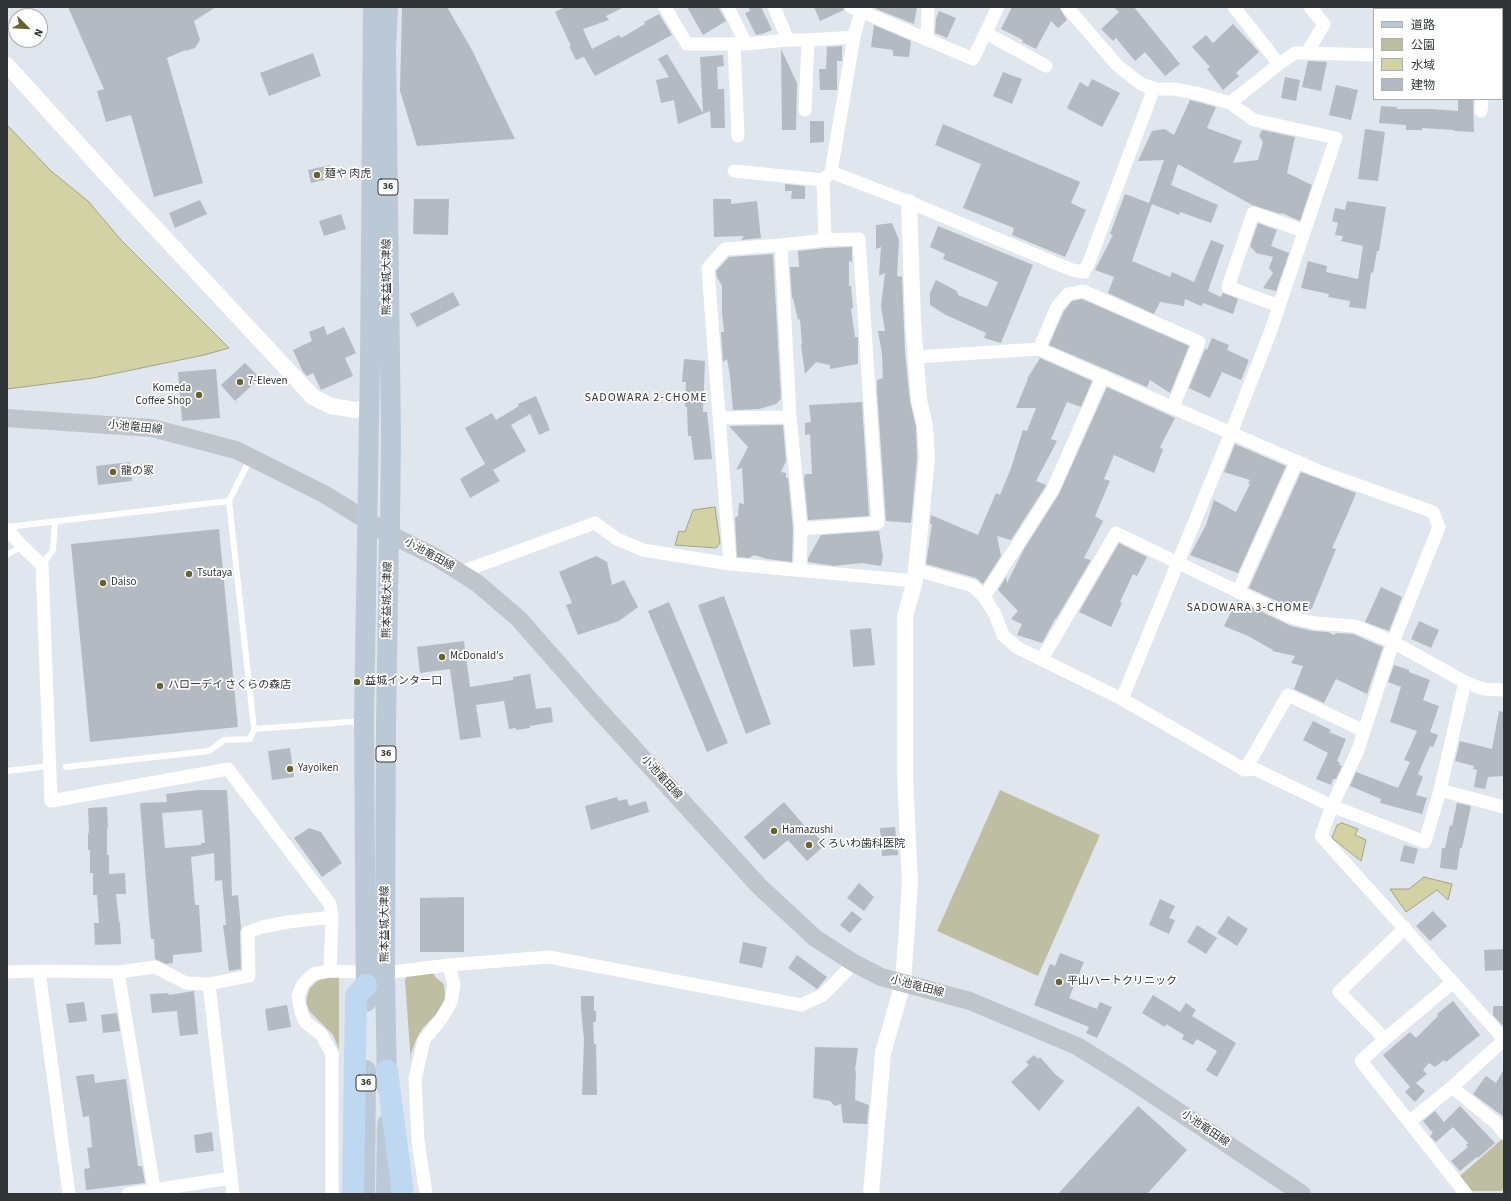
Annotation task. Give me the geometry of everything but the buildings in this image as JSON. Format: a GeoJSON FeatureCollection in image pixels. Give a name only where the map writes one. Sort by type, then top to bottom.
{"type":"FeatureCollection","features":[{"type":"Feature","properties":{"kind":"highway"},"geometry":{"type":"LineString","coordinates":[[353,1194],[356,996],[373,977]]}},
{"type":"Feature","properties":{"kind":"highway"},"geometry":{"type":"LineString","coordinates":[[387,1072],[403,1194]]}},
{"type":"Feature","properties":{"kind":"main road","name":"熊本益城大津線"},"geometry":{"type":"LineString","coordinates":[[373,7],[364,721],[373,977],[387,1072],[386,1194]]}},
{"type":"Feature","properties":{"kind":"main road","name":"熊本益城大津線"},"geometry":{"type":"LineString","coordinates":[[365,1194],[390,525],[386,50],[388,7]]}},
{"type":"Feature","properties":{"kind":"main road","name":"小池竜田線"},"geometry":{"type":"LineString","coordinates":[[7,418],[152,428],[236,450],[324,494],[389,534],[434,556],[461,572],[477,583],[519,619],[596,708],[759,886],[815,938],[854,963],[881,977],[970,1001],[1077,1046],[1125,1076],[1302,1194]]}},
{"type":"Feature","properties":{"kind":"street"},"geometry":{"type":"LineString","coordinates":[[665,7],[688,44],[740,44],[854,37]]}},
{"type":"Feature","properties":{"kind":"street"},"geometry":{"type":"LineString","coordinates":[[728,7],[740,44],[738,136]]}},
{"type":"Feature","properties":{"kind":"street"},"geometry":{"type":"LineString","coordinates":[[774,7],[788,40]]}},
{"type":"Feature","properties":{"kind":"street"},"geometry":{"type":"LineString","coordinates":[[927,39],[928,7]]}},
{"type":"Feature","properties":{"kind":"street"},"geometry":{"type":"LineString","coordinates":[[825,240],[827,176],[854,37],[858,8],[973,59],[998,7]]}},
{"type":"Feature","properties":{"kind":"street"},"geometry":{"type":"LineString","coordinates":[[1067,7],[1117,65],[1140,84],[1154,88],[1174,89],[1217,98],[1230,103],[1254,120],[1336,138],[1270,333],[1122,699]]}},
{"type":"Feature","properties":{"kind":"street"},"geometry":{"type":"LineString","coordinates":[[1234,7],[1279,64]]}},
{"type":"Feature","properties":{"kind":"street"},"geometry":{"type":"LineString","coordinates":[[1307,53],[1324,24],[1310,7]]}},
{"type":"Feature","properties":{"kind":"street"},"geometry":{"type":"LineString","coordinates":[[986,33],[1046,66]]}},
{"type":"Feature","properties":{"kind":"street"},"geometry":{"type":"LineString","coordinates":[[805,110],[808,40]]}},
{"type":"Feature","properties":{"kind":"street"},"geometry":{"type":"LineString","coordinates":[[1230,103],[1279,64],[1295,54],[1373,55]]}},
{"type":"Feature","properties":{"kind":"street"},"geometry":{"type":"LineString","coordinates":[[7,65],[122,192],[313,397],[331,406],[355,410],[369,407]]}},
{"type":"Feature","properties":{"kind":"street"},"geometry":{"type":"LineString","coordinates":[[734,172],[827,176],[909,202],[1072,270],[1084,272],[1090,262],[1154,88]]}},
{"type":"Feature","properties":{"kind":"street"},"geometry":{"type":"LineString","coordinates":[[871,1194],[883,1053],[904,983],[910,884],[905,775],[905,616],[916,575],[927,458],[925,426],[919,400],[913,322],[909,202]]}},
{"type":"Feature","properties":{"kind":"street"},"geometry":{"type":"LineString","coordinates":[[1279,306],[1228,287],[1253,213],[1304,231]]}},
{"type":"Feature","properties":{"kind":"street"},"geometry":{"type":"LineString","coordinates":[[730,564],[708,268],[725,249],[825,240],[859,239],[878,523],[801,529]]}},
{"type":"Feature","properties":{"kind":"street"},"geometry":{"type":"LineString","coordinates":[[781,245],[790,417],[801,529],[800,570]]}},
{"type":"Feature","properties":{"kind":"street"},"geometry":{"type":"LineString","coordinates":[[1039,349],[1057,307],[1068,294],[1083,291],[1199,342],[1173,407]]}},
{"type":"Feature","properties":{"kind":"street"},"geometry":{"type":"LineString","coordinates":[[916,357],[1039,349],[1316,470],[1433,512],[1440,527],[1393,642],[1358,750],[1332,806],[1321,836],[1504,1039],[1452,1087],[1409,1122]]}},
{"type":"Feature","properties":{"kind":"street"},"geometry":{"type":"LineString","coordinates":[[984,597],[1052,490],[1103,376]]}},
{"type":"Feature","properties":{"kind":"street"},"geometry":{"type":"LineString","coordinates":[[720,418],[790,417]]}},
{"type":"Feature","properties":{"kind":"street"},"geometry":{"type":"LineString","coordinates":[[1238,592],[1297,461]]}},
{"type":"Feature","properties":{"kind":"street"},"geometry":{"type":"LineString","coordinates":[[461,572],[595,522],[617,539],[643,550],[730,564],[800,570],[916,575],[973,586],[984,597],[995,614],[1003,635],[1018,648],[1122,699],[1245,770],[1255,769],[1332,806],[1426,842],[1440,790],[1465,682]]}},
{"type":"Feature","properties":{"kind":"street"},"geometry":{"type":"LineString","coordinates":[[7,528],[22,546],[42,565],[51,801],[228,769],[330,904],[332,917],[330,971]]}},
{"type":"Feature","properties":{"kind":"street"},"geometry":{"type":"LineString","coordinates":[[1042,660],[1116,533],[1293,618],[1315,623],[1355,626],[1393,642],[1465,682],[1483,689],[1504,690]]}},
{"type":"Feature","properties":{"kind":"street"},"geometry":{"type":"LineString","coordinates":[[1245,770],[1288,695],[1364,731]]}},
{"type":"Feature","properties":{"kind":"street"},"geometry":{"type":"LineString","coordinates":[[1440,790],[1504,807]]}},
{"type":"Feature","properties":{"kind":"street"},"geometry":{"type":"LineString","coordinates":[[7,972],[118,972],[155,967],[186,983],[209,984],[249,976],[248,932],[281,923],[332,917]]}},
{"type":"Feature","properties":{"kind":"street"},"geometry":{"type":"LineString","coordinates":[[1385,1038],[1339,992],[1405,928]]}},
{"type":"Feature","properties":{"kind":"street"},"geometry":{"type":"LineString","coordinates":[[332,1194],[332,1054],[321,1034],[305,1022],[301,1012],[298,996],[303,984],[313,974],[330,971],[373,977],[449,965],[549,957],[801,1005],[823,995],[854,963]]}},
{"type":"Feature","properties":{"kind":"street"},"geometry":{"type":"LineString","coordinates":[[426,1194],[418,1141],[415,1079],[424,1040],[441,1019],[451,1002],[454,985],[449,965]]}},
{"type":"Feature","properties":{"kind":"street"},"geometry":{"type":"LineString","coordinates":[[39,971],[69,1194]]}},
{"type":"Feature","properties":{"kind":"street"},"geometry":{"type":"LineString","coordinates":[[118,972],[154,1192]]}},
{"type":"Feature","properties":{"kind":"street"},"geometry":{"type":"LineString","coordinates":[[1453,982],[1385,1038],[1361,1061],[1466,1194]]}},
{"type":"Feature","properties":{"kind":"street"},"geometry":{"type":"LineString","coordinates":[[209,984],[233,1194]]}},
{"type":"Feature","properties":{"kind":"street"},"geometry":{"type":"LineString","coordinates":[[1452,1087],[1496,1123],[1504,1134]]}},
{"type":"Feature","properties":{"kind":"street"},"geometry":{"type":"LineString","coordinates":[[128,1194],[154,1192],[231,1178]]}},
{"type":"Feature","properties":{"kind":"lane"},"geometry":{"type":"LineString","coordinates":[[66,767],[208,751],[224,740],[250,739],[254,729],[229,501],[250,457]]}},
{"type":"Feature","properties":{"kind":"lane"},"geometry":{"type":"LineString","coordinates":[[7,528],[229,501]]}},
{"type":"Feature","properties":{"kind":"lane"},"geometry":{"type":"LineString","coordinates":[[42,565],[52,550],[55,521]]}},
{"type":"Feature","properties":{"kind":"lane"},"geometry":{"type":"LineString","coordinates":[[7,555],[22,546]]}},
{"type":"Feature","properties":{"kind":"lane"},"geometry":{"type":"LineString","coordinates":[[254,729],[364,721]]}},
{"type":"Feature","properties":{"kind":"lane"},"geometry":{"type":"LineString","coordinates":[[7,771],[50,766]]}},
{"type":"Feature","properties":{"kind":"green space"},"geometry":{"type":"Polygon","coordinates":[[[1000,790],[1100,835],[1038,976],[937,931],[1000,790]]]}},
{"type":"Feature","properties":{"kind":"green space"},"geometry":{"type":"Polygon","coordinates":[[[433,973],[436,978],[444,984],[444,1005],[422,1029],[411,1054],[411,1064],[405,980],[407,976],[433,973]]]}},
{"type":"Feature","properties":{"kind":"green space"},"geometry":{"type":"Polygon","coordinates":[[[325,977],[339,977],[339,1049],[333,1035],[310,1012],[306,1003],[310,988],[316,982],[325,977]]]}},
{"type":"Feature","properties":{"kind":"green space"},"geometry":{"type":"Polygon","coordinates":[[[1502,1139],[1504,1143],[1504,1189],[1501,1191],[1472,1191],[1460,1176],[1502,1139]]]}},
{"type":"Feature","properties":{"kind":"water"},"geometry":{"type":"Polygon","coordinates":[[[7,125],[51,171],[88,201],[121,240],[229,348],[204,355],[93,378],[7,389],[7,125]]]}},
{"type":"Feature","properties":{"kind":"water"},"geometry":{"type":"Polygon","coordinates":[[[715,507],[720,543],[716,548],[675,545],[679,531],[685,532],[693,510],[715,507]]]}},
{"type":"Feature","properties":{"kind":"water"},"geometry":{"type":"Polygon","coordinates":[[[1342,823],[1358,829],[1355,835],[1366,840],[1361,861],[1332,838],[1337,825],[1342,823]]]}},
{"type":"Feature","properties":{"kind":"water"},"geometry":{"type":"Polygon","coordinates":[[[1424,877],[1452,884],[1448,900],[1437,890],[1406,912],[1390,889],[1409,889],[1424,877]]]}},
{"type":"Feature","properties":{"kind":"place","name":"麺や 肉虎"},"geometry":{"type":"Point","coordinates":[317,175]}},
{"type":"Feature","properties":{"kind":"place","name":"7-Eleven"},"geometry":{"type":"Point","coordinates":[240,382]}},
{"type":"Feature","properties":{"kind":"place","name":"Komeda Coffee Shop"},"geometry":{"type":"Point","coordinates":[199,395]}},
{"type":"Feature","properties":{"kind":"place","name":"龍の家"},"geometry":{"type":"Point","coordinates":[113,472]}},
{"type":"Feature","properties":{"kind":"place","name":"Tsutaya"},"geometry":{"type":"Point","coordinates":[189,574]}},
{"type":"Feature","properties":{"kind":"place","name":"Daiso"},"geometry":{"type":"Point","coordinates":[103,583]}},
{"type":"Feature","properties":{"kind":"place","name":"McDonald's"},"geometry":{"type":"Point","coordinates":[442,657]}},
{"type":"Feature","properties":{"kind":"place","name":"益城インター口"},"geometry":{"type":"Point","coordinates":[357,682]}},
{"type":"Feature","properties":{"kind":"place","name":"ハローデイ さくらの森店"},"geometry":{"type":"Point","coordinates":[160,686]}},
{"type":"Feature","properties":{"kind":"place","name":"Yayoiken"},"geometry":{"type":"Point","coordinates":[290,769]}},
{"type":"Feature","properties":{"kind":"place","name":"Hamazushi"},"geometry":{"type":"Point","coordinates":[774,831]}},
{"type":"Feature","properties":{"kind":"place","name":"くろいわ歯科医院"},"geometry":{"type":"Point","coordinates":[809,845]}},
{"type":"Feature","properties":{"kind":"place","name":"平山ハートクリニック"},"geometry":{"type":"Point","coordinates":[1059,982]}},
{"type":"Feature","properties":{"kind":"district","name":"SADOWARA 2-CHOME"},"geometry":{"type":"Point","coordinates":[646,398]}},
{"type":"Feature","properties":{"kind":"district","name":"SADOWARA 3-CHOME"},"geometry":{"type":"Point","coordinates":[1248,608]}}]}
